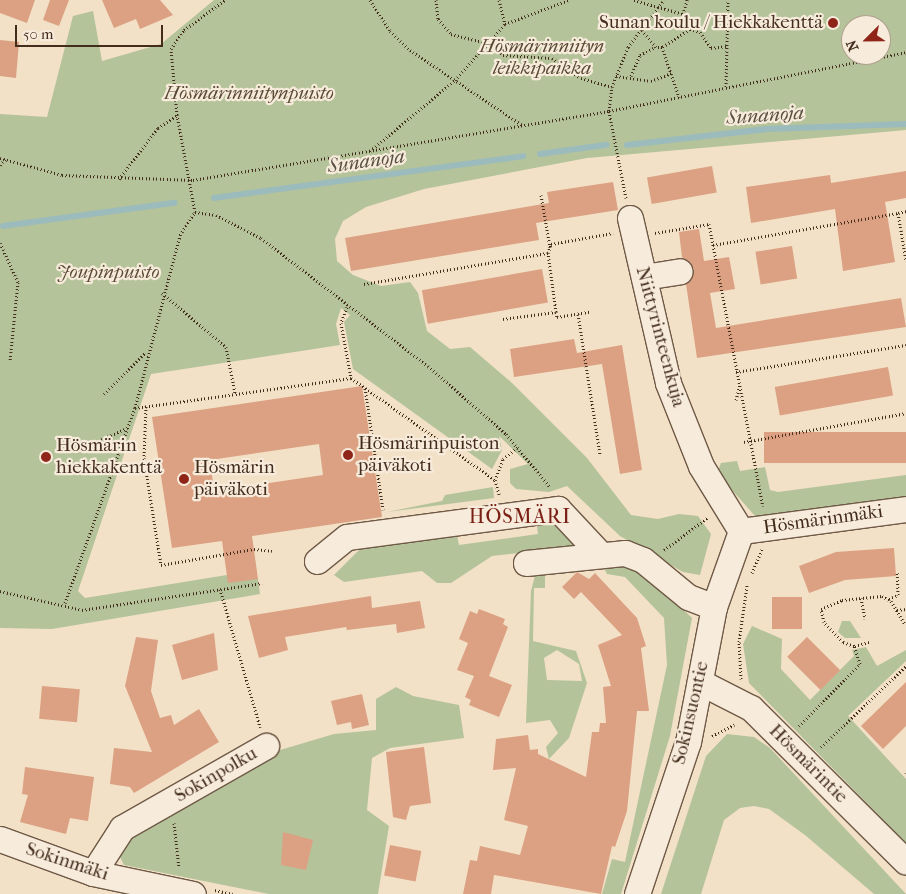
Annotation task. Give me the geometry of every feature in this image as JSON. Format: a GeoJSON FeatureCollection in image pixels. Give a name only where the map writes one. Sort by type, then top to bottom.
{"type":"FeatureCollection","features":[{"type":"Feature","properties":{"kind":"street","name":"Niittyrinteenkuja"},"geometry":{"type":"LineString","coordinates":[[633,228],[668,383],[701,466],[723,505],[741,531]]}},
{"type":"Feature","properties":{"kind":"street"},"geometry":{"type":"LineString","coordinates":[[644,277],[680,271]]}},
{"type":"Feature","properties":{"kind":"street"},"geometry":{"type":"LineString","coordinates":[[317,561],[347,538],[558,509],[601,555]]}},
{"type":"Feature","properties":{"kind":"street","name":"Hösmärinmäki"},"geometry":{"type":"LineString","coordinates":[[741,531],[766,535],[906,509]]}},
{"type":"Feature","properties":{"kind":"street","name":"Sokinsuontie"},"geometry":{"type":"LineString","coordinates":[[638,894],[688,742],[714,607],[741,531]]}},
{"type":"Feature","properties":{"kind":"street"},"geometry":{"type":"LineString","coordinates":[[526,563],[625,553],[643,560],[688,597],[714,607]]}},
{"type":"Feature","properties":{"kind":"street","name":"Hösmärintie"},"geometry":{"type":"LineString","coordinates":[[700,682],[738,699],[785,741],[906,862]]}},
{"type":"Feature","properties":{"kind":"street","name":"Sokinpolku"},"geometry":{"type":"LineString","coordinates":[[93,873],[122,828],[266,746]]}},
{"type":"Feature","properties":{"kind":"street","name":"Sokinmäki"},"geometry":{"type":"LineString","coordinates":[[0,840],[93,873],[187,885]]}},
{"type":"Feature","properties":{"kind":"path"},"geometry":{"type":"LineString","coordinates":[[65,603],[135,408],[162,293],[180,235],[195,212],[193,180],[177,115],[172,49],[184,30],[225,0]]}},
{"type":"Feature","properties":{"kind":"path"},"geometry":{"type":"LineString","coordinates":[[370,0],[390,31],[455,80],[522,125]]}},
{"type":"Feature","properties":{"kind":"path"},"geometry":{"type":"LineString","coordinates":[[436,0],[434,10],[443,28],[486,43],[503,55],[552,58],[581,78],[612,87]]}},
{"type":"Feature","properties":{"kind":"path"},"geometry":{"type":"LineString","coordinates":[[499,0],[505,24]]}},
{"type":"Feature","properties":{"kind":"path"},"geometry":{"type":"LineString","coordinates":[[369,152],[455,80],[486,43],[505,24],[569,0]]}},
{"type":"Feature","properties":{"kind":"path"},"geometry":{"type":"LineString","coordinates":[[634,0],[655,10],[683,14]]}},
{"type":"Feature","properties":{"kind":"path"},"geometry":{"type":"LineString","coordinates":[[633,228],[609,111],[612,87],[640,28],[664,0]]}},
{"type":"Feature","properties":{"kind":"path"},"geometry":{"type":"LineString","coordinates":[[687,0],[683,14],[690,29],[700,32],[711,48],[727,46]]}},
{"type":"Feature","properties":{"kind":"path"},"geometry":{"type":"LineString","coordinates":[[726,88],[728,0]]}},
{"type":"Feature","properties":{"kind":"path"},"geometry":{"type":"LineString","coordinates":[[640,28],[656,47]]}},
{"type":"Feature","properties":{"kind":"path"},"geometry":{"type":"LineString","coordinates":[[631,76],[640,55],[656,47],[662,48],[690,29]]}},
{"type":"Feature","properties":{"kind":"path"},"geometry":{"type":"LineString","coordinates":[[662,48],[672,73],[678,97]]}},
{"type":"Feature","properties":{"kind":"path"},"geometry":{"type":"LineString","coordinates":[[0,158],[62,175],[119,179],[193,180],[609,111],[906,52]]}},
{"type":"Feature","properties":{"kind":"path"},"geometry":{"type":"LineString","coordinates":[[616,76],[631,76],[651,81],[672,73]]}},
{"type":"Feature","properties":{"kind":"path"},"geometry":{"type":"LineString","coordinates":[[119,179],[158,128],[177,115]]}},
{"type":"Feature","properties":{"kind":"path"},"geometry":{"type":"LineString","coordinates":[[0,165],[5,160]]}},
{"type":"Feature","properties":{"kind":"path"},"geometry":{"type":"LineString","coordinates":[[541,195],[550,248]]}},
{"type":"Feature","properties":{"kind":"path"},"geometry":{"type":"LineString","coordinates":[[713,245],[906,211]]}},
{"type":"Feature","properties":{"kind":"path"},"geometry":{"type":"LineString","coordinates":[[195,212],[216,215],[261,238],[346,307],[428,366],[518,447],[558,497],[558,509]]}},
{"type":"Feature","properties":{"kind":"path"},"geometry":{"type":"LineString","coordinates":[[898,213],[906,262]]}},
{"type":"Feature","properties":{"kind":"path"},"geometry":{"type":"LineString","coordinates":[[590,312],[557,317],[548,254],[551,244],[633,228],[709,224],[736,372],[752,440],[766,535],[747,584],[738,642],[738,699],[732,725]]}},
{"type":"Feature","properties":{"kind":"path"},"geometry":{"type":"LineString","coordinates":[[0,243],[18,282],[10,361]]}},
{"type":"Feature","properties":{"kind":"path"},"geometry":{"type":"LineString","coordinates":[[364,284],[548,254]]}},
{"type":"Feature","properties":{"kind":"path"},"geometry":{"type":"LineString","coordinates":[[162,293],[226,347],[235,393]]}},
{"type":"Feature","properties":{"kind":"path"},"geometry":{"type":"LineString","coordinates":[[346,307],[341,323],[352,378],[495,480]]}},
{"type":"Feature","properties":{"kind":"path"},"geometry":{"type":"LineString","coordinates":[[503,319],[556,312]]}},
{"type":"Feature","properties":{"kind":"path"},"geometry":{"type":"LineString","coordinates":[[578,314],[600,454]]}},
{"type":"Feature","properties":{"kind":"path"},"geometry":{"type":"LineString","coordinates":[[736,372],[906,345]]}},
{"type":"Feature","properties":{"kind":"path"},"geometry":{"type":"LineString","coordinates":[[104,394],[147,351]]}},
{"type":"Feature","properties":{"kind":"path"},"geometry":{"type":"LineString","coordinates":[[135,408],[352,378]]}},
{"type":"Feature","properties":{"kind":"path"},"geometry":{"type":"LineString","coordinates":[[736,400],[740,384]]}},
{"type":"Feature","properties":{"kind":"path"},"geometry":{"type":"LineString","coordinates":[[365,388],[384,520]]}},
{"type":"Feature","properties":{"kind":"path"},"geometry":{"type":"LineString","coordinates":[[146,406],[144,458],[161,565],[254,549],[272,552]]}},
{"type":"Feature","properties":{"kind":"path"},"geometry":{"type":"LineString","coordinates":[[744,442],[906,413]]}},
{"type":"Feature","properties":{"kind":"path"},"geometry":{"type":"LineString","coordinates":[[98,441],[128,428]]}},
{"type":"Feature","properties":{"kind":"path"},"geometry":{"type":"LineString","coordinates":[[500,501],[495,480],[503,459],[518,447]]}},
{"type":"Feature","properties":{"kind":"path"},"geometry":{"type":"LineString","coordinates":[[661,552],[723,505]]}},
{"type":"Feature","properties":{"kind":"path"},"geometry":{"type":"LineString","coordinates":[[869,642],[854,646],[843,642],[824,622],[821,609],[861,598],[889,599],[898,595],[897,571]]}},
{"type":"Feature","properties":{"kind":"path"},"geometry":{"type":"LineString","coordinates":[[0,591],[65,603],[82,610],[262,583]]}},
{"type":"Feature","properties":{"kind":"path","name":"Sokinpolku"},"geometry":{"type":"LineString","coordinates":[[220,589],[266,746]]}},
{"type":"Feature","properties":{"kind":"path"},"geometry":{"type":"LineString","coordinates":[[861,598],[865,619]]}},
{"type":"Feature","properties":{"kind":"path"},"geometry":{"type":"LineString","coordinates":[[889,599],[904,622]]}},
{"type":"Feature","properties":{"kind":"path"},"geometry":{"type":"LineString","coordinates":[[897,610],[906,609]]}},
{"type":"Feature","properties":{"kind":"path"},"geometry":{"type":"LineString","coordinates":[[785,741],[860,664],[854,646]]}},
{"type":"Feature","properties":{"kind":"path"},"geometry":{"type":"LineString","coordinates":[[806,762],[906,666]]}},
{"type":"Feature","properties":{"kind":"path"},"geometry":{"type":"LineString","coordinates":[[171,800],[173,842],[187,885]]}},
{"type":"Feature","properties":{"kind":"green space"},"geometry":{"type":"Polygon","coordinates":[[[214,0],[906,0],[906,130],[587,158],[424,189],[366,207],[343,221],[335,239],[337,261],[353,275],[381,286],[410,282],[418,293],[427,331],[450,349],[470,347],[512,383],[587,458],[631,515],[658,519],[679,514],[698,516],[711,534],[700,575],[683,572],[620,536],[567,486],[549,492],[516,489],[510,483],[510,469],[528,464],[499,436],[502,450],[492,469],[353,369],[344,322],[350,315],[341,308],[336,324],[340,345],[151,374],[78,591],[85,598],[227,575],[258,579],[260,594],[52,629],[0,628],[0,114],[47,117],[73,16],[93,11],[102,61],[161,44],[214,0]]]}},
{"type":"Feature","properties":{"kind":"green space"},"geometry":{"type":"Polygon","coordinates":[[[737,461],[740,471],[765,467],[770,490],[778,492],[906,475],[906,500],[772,522],[755,516],[717,473],[721,463],[737,461]]]}},
{"type":"Feature","properties":{"kind":"green space"},"geometry":{"type":"Polygon","coordinates":[[[493,487],[494,498],[387,512],[442,501],[445,495],[493,487]]]}},
{"type":"Feature","properties":{"kind":"green space"},"geometry":{"type":"Polygon","coordinates":[[[547,516],[578,546],[492,556],[451,583],[437,583],[422,571],[344,582],[334,575],[367,542],[456,530],[459,545],[538,534],[536,519],[547,516]]]}},
{"type":"Feature","properties":{"kind":"green space"},"geometry":{"type":"Polygon","coordinates":[[[636,563],[692,618],[670,736],[621,894],[602,894],[612,859],[625,862],[667,665],[664,618],[625,577],[607,574],[602,565],[636,563]]]}},
{"type":"Feature","properties":{"kind":"green space"},"geometry":{"type":"Polygon","coordinates":[[[536,572],[545,572],[545,588],[534,588],[533,641],[576,651],[587,683],[569,738],[549,759],[546,747],[558,733],[550,720],[526,723],[531,591],[536,572]],[[557,650],[544,658],[547,680],[582,681],[579,664],[557,650]]]}},
{"type":"Feature","properties":{"kind":"green space"},"geometry":{"type":"Polygon","coordinates":[[[842,621],[850,621],[861,638],[845,638],[838,632],[842,621]]]}},
{"type":"Feature","properties":{"kind":"green space"},"geometry":{"type":"Polygon","coordinates":[[[752,626],[782,639],[781,669],[810,700],[854,656],[852,650],[866,647],[877,666],[906,650],[906,661],[848,716],[906,779],[906,843],[749,683],[743,644],[752,626]]]}},
{"type":"Feature","properties":{"kind":"green space"},"geometry":{"type":"Polygon","coordinates":[[[396,687],[413,696],[459,705],[464,738],[390,748],[372,758],[367,810],[389,826],[378,894],[269,894],[124,865],[118,853],[125,837],[270,753],[334,734],[376,730],[376,699],[396,687]]]}},
{"type":"Feature","properties":{"kind":"green space"},"geometry":{"type":"Polygon","coordinates":[[[727,734],[754,737],[770,748],[906,894],[874,894],[805,835],[769,809],[754,806],[740,808],[724,820],[701,894],[661,894],[706,756],[727,734]]]}},
{"type":"Feature","properties":{"kind":"building"},"geometry":{"type":"Polygon","coordinates":[[[0,0],[35,0],[27,23],[0,13],[0,0]]]}},
{"type":"Feature","properties":{"kind":"building"},"geometry":{"type":"Polygon","coordinates":[[[50,0],[69,0],[59,26],[43,20],[50,0]]]}},
{"type":"Feature","properties":{"kind":"building"},"geometry":{"type":"Polygon","coordinates":[[[102,0],[160,0],[173,15],[140,29],[136,19],[114,28],[102,0]]]}},
{"type":"Feature","properties":{"kind":"building"},"geometry":{"type":"Polygon","coordinates":[[[0,40],[19,42],[16,78],[0,76],[0,40]]]}},
{"type":"Feature","properties":{"kind":"building"},"geometry":{"type":"Polygon","coordinates":[[[712,166],[717,193],[652,204],[647,177],[712,166]]]}},
{"type":"Feature","properties":{"kind":"building"},"geometry":{"type":"Polygon","coordinates":[[[906,171],[906,198],[885,202],[895,262],[843,271],[835,209],[751,223],[746,187],[830,175],[831,183],[906,171]]]}},
{"type":"Feature","properties":{"kind":"building"},"geometry":{"type":"Polygon","coordinates":[[[613,182],[618,210],[536,223],[539,240],[351,271],[345,238],[549,203],[547,192],[613,182]]]}},
{"type":"Feature","properties":{"kind":"building"},"geometry":{"type":"Polygon","coordinates":[[[699,229],[704,261],[729,257],[735,289],[710,293],[716,328],[901,298],[906,327],[697,358],[686,284],[694,269],[682,257],[679,232],[699,229]]]}},
{"type":"Feature","properties":{"kind":"building"},"geometry":{"type":"Polygon","coordinates":[[[792,246],[797,279],[761,284],[755,252],[792,246]]]}},
{"type":"Feature","properties":{"kind":"building"},"geometry":{"type":"Polygon","coordinates":[[[542,269],[548,302],[428,324],[422,290],[542,269]]]}},
{"type":"Feature","properties":{"kind":"building"},"geometry":{"type":"Polygon","coordinates":[[[574,339],[577,353],[622,345],[642,470],[620,474],[602,364],[514,377],[510,349],[574,339]]]}},
{"type":"Feature","properties":{"kind":"building"},"geometry":{"type":"Polygon","coordinates":[[[888,367],[893,396],[780,416],[775,387],[888,367]]]}},
{"type":"Feature","properties":{"kind":"building"},"geometry":{"type":"Polygon","coordinates":[[[362,386],[382,517],[252,536],[258,579],[228,583],[222,541],[172,548],[152,417],[362,386]],[[319,444],[210,460],[214,491],[323,475],[319,444]]]}},
{"type":"Feature","properties":{"kind":"building"},"geometry":{"type":"Polygon","coordinates":[[[764,432],[906,432],[906,463],[764,463],[764,432]]]}},
{"type":"Feature","properties":{"kind":"building"},"geometry":{"type":"Polygon","coordinates":[[[894,548],[896,576],[845,580],[809,593],[799,566],[836,552],[894,548]]]}},
{"type":"Feature","properties":{"kind":"building"},"geometry":{"type":"Polygon","coordinates":[[[577,572],[589,579],[595,573],[637,618],[646,646],[641,648],[649,711],[637,711],[627,811],[615,847],[612,846],[601,894],[494,875],[491,894],[463,894],[470,860],[477,861],[480,846],[520,855],[528,826],[504,820],[516,768],[493,770],[496,739],[528,735],[530,750],[538,749],[538,754],[586,777],[592,732],[599,732],[600,723],[606,723],[603,687],[611,686],[598,645],[622,635],[581,592],[574,599],[562,587],[577,572]]]}},
{"type":"Feature","properties":{"kind":"building"},"geometry":{"type":"Polygon","coordinates":[[[371,596],[372,608],[420,601],[425,628],[397,633],[396,624],[347,630],[346,627],[285,637],[288,650],[259,658],[248,616],[371,596]]]}},
{"type":"Feature","properties":{"kind":"building"},"geometry":{"type":"Polygon","coordinates":[[[772,597],[802,597],[802,629],[772,629],[772,597]]]}},
{"type":"Feature","properties":{"kind":"building"},"geometry":{"type":"Polygon","coordinates":[[[479,609],[505,619],[503,624],[508,627],[489,676],[512,685],[499,717],[469,705],[471,700],[465,697],[474,676],[457,670],[468,643],[459,639],[470,611],[477,614],[479,609]]]}},
{"type":"Feature","properties":{"kind":"building"},"geometry":{"type":"Polygon","coordinates":[[[214,633],[218,670],[182,680],[172,645],[214,633]]]}},
{"type":"Feature","properties":{"kind":"building"},"geometry":{"type":"Polygon","coordinates":[[[136,637],[158,640],[151,691],[160,718],[171,715],[174,725],[199,709],[219,742],[134,793],[130,787],[110,784],[114,748],[152,752],[125,686],[136,637]]]}},
{"type":"Feature","properties":{"kind":"building"},"geometry":{"type":"Polygon","coordinates":[[[807,637],[840,670],[820,690],[787,657],[807,637]]]}},
{"type":"Feature","properties":{"kind":"building"},"geometry":{"type":"Polygon","coordinates":[[[906,682],[906,726],[883,749],[861,726],[906,682]]]}},
{"type":"Feature","properties":{"kind":"building"},"geometry":{"type":"Polygon","coordinates":[[[42,686],[80,689],[77,722],[39,719],[42,686]]]}},
{"type":"Feature","properties":{"kind":"building"},"geometry":{"type":"Polygon","coordinates":[[[362,694],[369,725],[352,729],[351,722],[337,725],[331,701],[362,694]]]}},
{"type":"Feature","properties":{"kind":"building"},"geometry":{"type":"Polygon","coordinates":[[[424,747],[431,803],[410,806],[406,820],[393,817],[386,752],[424,747]]]}},
{"type":"Feature","properties":{"kind":"building"},"geometry":{"type":"Polygon","coordinates":[[[25,767],[94,777],[88,821],[70,818],[66,834],[20,822],[28,795],[22,794],[25,767]]]}},
{"type":"Feature","properties":{"kind":"building"},"geometry":{"type":"Polygon","coordinates":[[[283,832],[313,840],[306,870],[281,865],[283,832]]]}},
{"type":"Feature","properties":{"kind":"building"},"geometry":{"type":"Polygon","coordinates":[[[390,845],[421,851],[415,882],[384,875],[390,845]]]}},
{"type":"Feature","properties":{"kind":"waterway","name":"Sunanoja"},"geometry":{"type":"LineString","coordinates":[[627,145],[767,129],[906,124]]}},
{"type":"Feature","properties":{"kind":"waterway","name":"Sunanoja"},"geometry":{"type":"LineString","coordinates":[[540,154],[606,145]]}},
{"type":"Feature","properties":{"kind":"waterway","name":"Sunanoja"},"geometry":{"type":"LineString","coordinates":[[214,198],[523,156]]}},
{"type":"Feature","properties":{"kind":"waterway","name":"Sunanoja"},"geometry":{"type":"LineString","coordinates":[[3,226],[174,203]]}},
{"type":"Feature","properties":{"kind":"place","name":"Sunan koulu / Hiekkakenttä"},"geometry":{"type":"Point","coordinates":[833,23]}},
{"type":"Feature","properties":{"kind":"place","name":"Hösmärinpuiston päiväkoti"},"geometry":{"type":"Point","coordinates":[348,455]}},
{"type":"Feature","properties":{"kind":"place","name":"Hösmärin hiekkakenttä"},"geometry":{"type":"Point","coordinates":[46,457]}},
{"type":"Feature","properties":{"kind":"place","name":"Hösmärin päiväkoti"},"geometry":{"type":"Point","coordinates":[184,479]}},
{"type":"Feature","properties":{"kind":"district","name":"HÖSMÄRI"},"geometry":{"type":"Point","coordinates":[520,516]}},
{"type":"Feature","properties":{"kind":"park label","name":"Hösmärinniityn leikkipaikka"},"geometry":{"type":"Point","coordinates":[542,58]}},
{"type":"Feature","properties":{"kind":"park label","name":"Hösmärinniitynpuisto"},"geometry":{"type":"Point","coordinates":[249,94]}},
{"type":"Feature","properties":{"kind":"park label","name":"Joupinpuisto"},"geometry":{"type":"Point","coordinates":[108,273]}}]}
